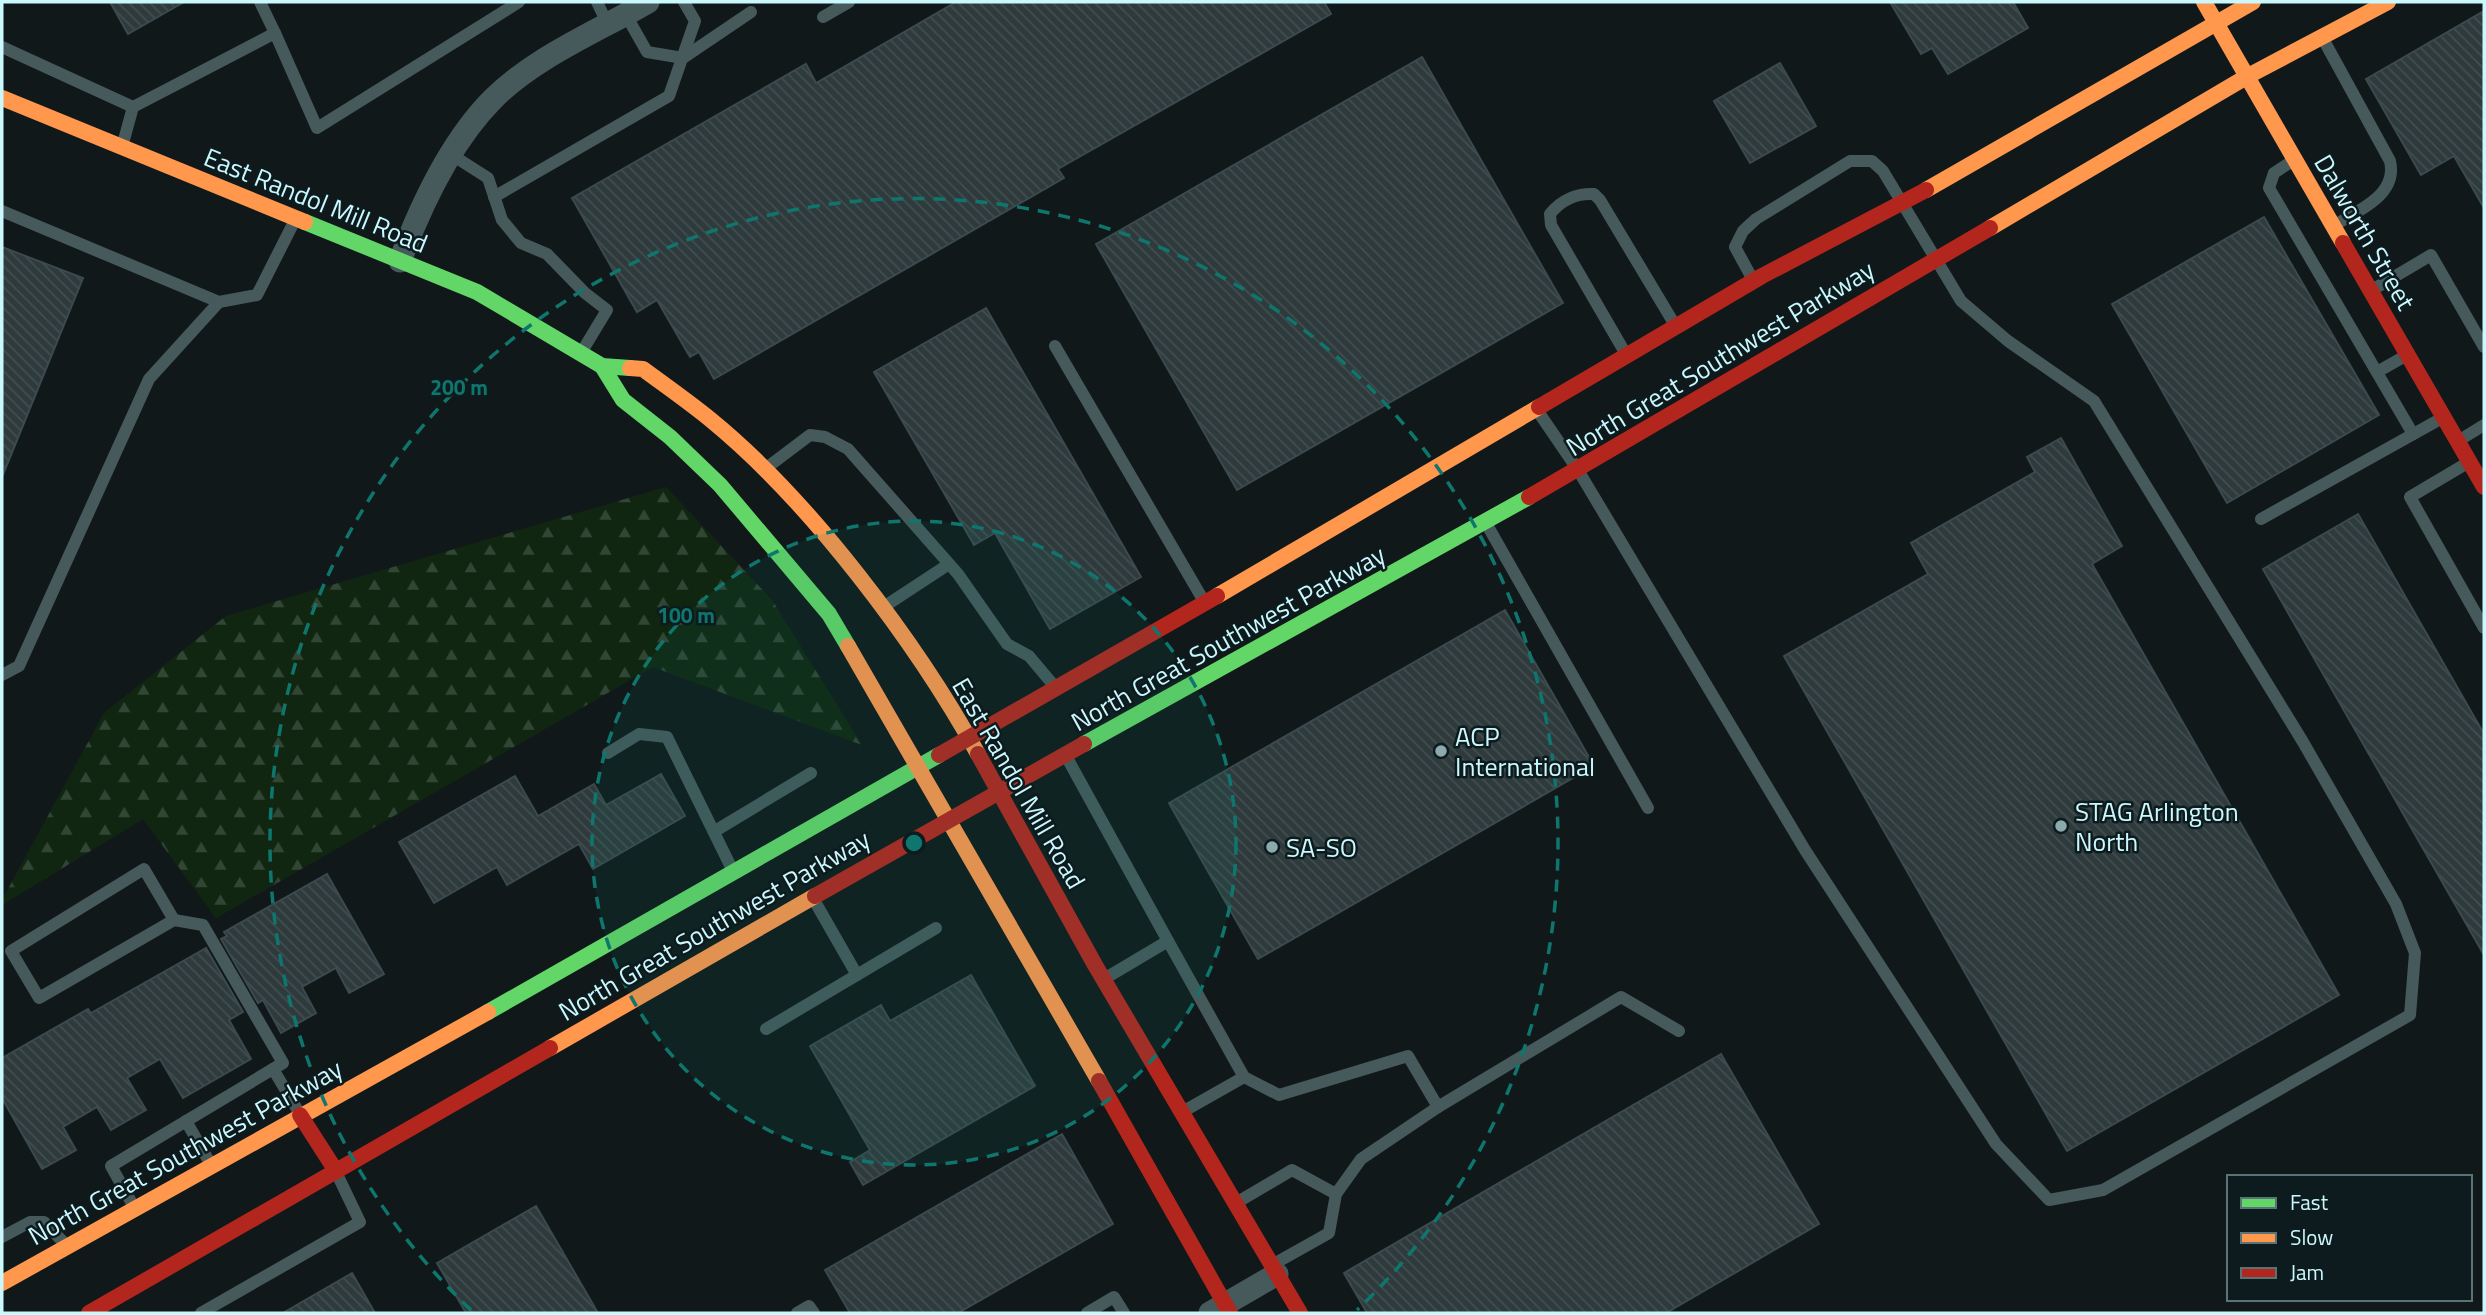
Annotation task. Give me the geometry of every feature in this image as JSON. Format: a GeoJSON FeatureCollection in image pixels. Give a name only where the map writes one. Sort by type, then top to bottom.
{"type":"FeatureCollection","features":[{"type":"Feature","properties":{"kind":"main road","name":"Dalworth Street"},"geometry":{"type":"LineString","coordinates":[[2204,2],[2484,487]]}},
{"type":"Feature","properties":{"kind":"main road","name":"North Great Southwest Parkway"},"geometry":{"type":"LineString","coordinates":[[2,1283],[211,1164],[510,1000],[1205,603],[1754,281],[1902,204],[2253,2]]}},
{"type":"Feature","properties":{"kind":"main road","name":"North Great Southwest Parkway"},"geometry":{"type":"LineString","coordinates":[[89,1313],[114,1307],[336,1171],[812,897],[1486,522],[2248,76],[2388,2]]}},
{"type":"Feature","properties":{"kind":"main road","name":"East Randol Mill Road"},"geometry":{"type":"LineString","coordinates":[[2,98],[477,292],[603,366],[643,369],[712,421],[764,470],[826,538],[882,608],[969,738],[1104,979],[1300,1313]]}},
{"type":"Feature","properties":{"kind":"main road","name":"East Randol Mill Road"},"geometry":{"type":"LineString","coordinates":[[603,366],[623,400],[670,437],[720,485],[829,614],[950,818],[1221,1310]]}},
{"type":"Feature","properties":{"kind":"main road"},"geometry":{"type":"LineString","coordinates":[[300,1115],[336,1171]]}},
{"type":"Feature","properties":{"kind":"street"},"geometry":{"type":"LineString","coordinates":[[400,261],[417,216],[462,136],[494,98],[536,67],[648,2]]}},
{"type":"Feature","properties":{"kind":"street"},"geometry":{"type":"LineString","coordinates":[[1221,1310],[1275,1270]]}},
{"type":"Feature","properties":{"kind":"lane"},"geometry":{"type":"LineString","coordinates":[[260,2],[317,128],[519,2]]}},
{"type":"Feature","properties":{"kind":"lane"},"geometry":{"type":"LineString","coordinates":[[597,2],[647,52],[682,58],[751,12]]}},
{"type":"Feature","properties":{"kind":"lane"},"geometry":{"type":"LineString","coordinates":[[494,197],[669,96],[695,20],[684,2]]}},
{"type":"Feature","properties":{"kind":"lane"},"geometry":{"type":"LineString","coordinates":[[823,17],[849,2]]}},
{"type":"Feature","properties":{"kind":"lane"},"geometry":{"type":"LineString","coordinates":[[122,147],[133,107],[275,33]]}},
{"type":"Feature","properties":{"kind":"lane"},"geometry":{"type":"LineString","coordinates":[[2322,37],[2393,172],[2388,187],[2378,198],[2334,226]]}},
{"type":"Feature","properties":{"kind":"lane"},"geometry":{"type":"LineString","coordinates":[[2,47],[133,107]]}},
{"type":"Feature","properties":{"kind":"lane"},"geometry":{"type":"LineString","coordinates":[[452,155],[488,178],[502,220],[520,243],[547,254],[585,293],[607,310],[581,353]]}},
{"type":"Feature","properties":{"kind":"lane"},"geometry":{"type":"LineString","coordinates":[[2295,160],[2274,173],[2269,181],[2269,188],[2413,434]]}},
{"type":"Feature","properties":{"kind":"lane"},"geometry":{"type":"LineString","coordinates":[[1537,410],[1577,470],[1820,873],[1996,1144],[2049,1200],[2103,1190],[2410,1015],[2415,953],[2396,904],[2296,731],[2094,401],[2008,341],[1961,301],[1934,260],[1884,172],[1872,161],[1850,161],[1756,219],[1743,232],[1735,247],[1754,281]]}},
{"type":"Feature","properties":{"kind":"lane"},"geometry":{"type":"LineString","coordinates":[[1627,356],[1551,225],[1550,214],[1555,208],[1578,193],[1594,194],[1600,200],[1676,327]]}},
{"type":"Feature","properties":{"kind":"lane"},"geometry":{"type":"LineString","coordinates":[[2,211],[219,302],[257,295],[296,218]]}},
{"type":"Feature","properties":{"kind":"lane"},"geometry":{"type":"LineString","coordinates":[[2371,290],[2431,255],[2484,347]]}},
{"type":"Feature","properties":{"kind":"lane"},"geometry":{"type":"LineString","coordinates":[[2,676],[19,666],[149,379],[219,302]]}},
{"type":"Feature","properties":{"kind":"lane"},"geometry":{"type":"LineString","coordinates":[[1055,345],[1205,603]]}},
{"type":"Feature","properties":{"kind":"lane"},"geometry":{"type":"LineString","coordinates":[[2377,372],[2408,354]]}},
{"type":"Feature","properties":{"kind":"lane"},"geometry":{"type":"LineString","coordinates":[[2261,519],[2444,417]]}},
{"type":"Feature","properties":{"kind":"lane"},"geometry":{"type":"LineString","coordinates":[[2458,441],[2484,425]]}},
{"type":"Feature","properties":{"kind":"lane"},"geometry":{"type":"LineString","coordinates":[[764,470],[810,435],[825,437],[848,449],[949,564],[1007,643],[1029,656],[1056,688]]}},
{"type":"Feature","properties":{"kind":"lane"},"geometry":{"type":"LineString","coordinates":[[2469,462],[2410,497],[2484,628]]}},
{"type":"Feature","properties":{"kind":"lane"},"geometry":{"type":"LineString","coordinates":[[1486,522],[1647,808]]}},
{"type":"Feature","properties":{"kind":"lane"},"geometry":{"type":"LineString","coordinates":[[882,608],[949,564]]}},
{"type":"Feature","properties":{"kind":"lane"},"geometry":{"type":"LineString","coordinates":[[608,754],[639,734],[667,737],[734,871]]}},
{"type":"Feature","properties":{"kind":"lane"},"geometry":{"type":"LineString","coordinates":[[1066,756],[1244,1077],[1279,1095],[1408,1056],[1438,1107]]}},
{"type":"Feature","properties":{"kind":"lane"},"geometry":{"type":"LineString","coordinates":[[715,831],[811,773]]}},
{"type":"Feature","properties":{"kind":"lane"},"geometry":{"type":"LineString","coordinates":[[135,1207],[111,1166],[283,1063],[203,925],[174,920],[39,998],[11,951],[144,869],[174,920]]}},
{"type":"Feature","properties":{"kind":"lane"},"geometry":{"type":"LineString","coordinates":[[812,897],[857,975]]}},
{"type":"Feature","properties":{"kind":"lane"},"geometry":{"type":"LineString","coordinates":[[766,1029],[936,929]]}},
{"type":"Feature","properties":{"kind":"lane"},"geometry":{"type":"LineString","coordinates":[[1104,979],[1168,941]]}},
{"type":"Feature","properties":{"kind":"lane"},"geometry":{"type":"LineString","coordinates":[[1275,1270],[1329,1233],[1336,1194],[1361,1159],[1438,1107],[1621,997],[1679,1031]]}},
{"type":"Feature","properties":{"kind":"lane"},"geometry":{"type":"LineString","coordinates":[[273,1069],[300,1115]]}},
{"type":"Feature","properties":{"kind":"lane"},"geometry":{"type":"LineString","coordinates":[[1183,1111],[1244,1077]]}},
{"type":"Feature","properties":{"kind":"lane"},"geometry":{"type":"LineString","coordinates":[[186,1121],[211,1164]]}},
{"type":"Feature","properties":{"kind":"lane"},"geometry":{"type":"LineString","coordinates":[[1236,1203],[1292,1170],[1336,1194]]}},
{"type":"Feature","properties":{"kind":"lane"},"geometry":{"type":"LineString","coordinates":[[201,1313],[360,1222],[336,1171]]}},
{"type":"Feature","properties":{"kind":"lane"},"geometry":{"type":"LineString","coordinates":[[2,1237],[30,1222],[44,1222],[67,1246]]}},
{"type":"Feature","properties":{"kind":"lane"},"geometry":{"type":"LineString","coordinates":[[1087,1313],[1114,1297],[1124,1313]]}},
{"type":"Feature","properties":{"kind":"lane"},"geometry":{"type":"LineString","coordinates":[[797,1313],[810,1306],[814,1313]]}},
{"type":"Feature","properties":{"kind":"green space"},"geometry":{"type":"Polygon","coordinates":[[[666,487],[772,600],[862,745],[653,667],[216,918],[143,819],[2,905],[2,900],[104,713],[226,616],[666,487]]]}},
{"type":"Feature","properties":{"kind":"building"},"geometry":{"type":"Polygon","coordinates":[[[110,2],[184,2],[128,34],[110,2]]]}},
{"type":"Feature","properties":{"kind":"building"},"geometry":{"type":"Polygon","coordinates":[[[956,2],[1324,2],[1331,14],[1058,169],[1064,178],[714,379],[699,352],[690,357],[657,300],[637,312],[572,198],[806,64],[816,83],[956,2]]]}},
{"type":"Feature","properties":{"kind":"building"},"geometry":{"type":"Polygon","coordinates":[[[1890,2],[2013,2],[2028,28],[1948,74],[1932,48],[1921,54],[1890,2]]]}},
{"type":"Feature","properties":{"kind":"building"},"geometry":{"type":"Polygon","coordinates":[[[2484,11],[2484,208],[2454,156],[2421,175],[2366,79],[2484,11]]]}},
{"type":"Feature","properties":{"kind":"building"},"geometry":{"type":"Polygon","coordinates":[[[1422,57],[1563,303],[1237,490],[1096,244],[1422,57]]]}},
{"type":"Feature","properties":{"kind":"building"},"geometry":{"type":"Polygon","coordinates":[[[1780,63],[1816,126],[1750,163],[1714,101],[1780,63]]]}},
{"type":"Feature","properties":{"kind":"building"},"geometry":{"type":"Polygon","coordinates":[[[2264,217],[2379,415],[2227,503],[2112,304],[2264,217]]]}},
{"type":"Feature","properties":{"kind":"building"},"geometry":{"type":"Polygon","coordinates":[[[2,247],[83,278],[2,477],[2,247]]]}},
{"type":"Feature","properties":{"kind":"building"},"geometry":{"type":"Polygon","coordinates":[[[986,308],[1141,577],[1050,629],[995,533],[974,545],[874,372],[986,308]]]}},
{"type":"Feature","properties":{"kind":"building","name":"STAG Arlington North"},"geometry":{"type":"Polygon","coordinates":[[[2061,438],[2122,546],[2092,564],[2339,995],[2067,1151],[1784,656],[1928,574],[1911,543],[2035,472],[2027,457],[2061,438]]]}},
{"type":"Feature","properties":{"kind":"building"},"geometry":{"type":"Polygon","coordinates":[[[2358,514],[2484,734],[2484,955],[2263,569],[2358,514]]]}},
{"type":"Feature","properties":{"kind":"building","name":"ACP International"},"geometry":{"type":"Polygon","coordinates":[[[1505,610],[1594,766],[1258,959],[1169,803],[1505,610]]]}},
{"type":"Feature","properties":{"kind":"building"},"geometry":{"type":"Polygon","coordinates":[[[661,774],[685,816],[593,869],[579,844],[507,885],[497,867],[434,903],[399,842],[515,776],[538,816],[594,784],[606,805],[661,774]]]}},
{"type":"Feature","properties":{"kind":"building"},"geometry":{"type":"Polygon","coordinates":[[[327,874],[384,974],[349,993],[336,968],[302,987],[316,1013],[281,1033],[263,1000],[258,1003],[221,939],[227,936],[224,932],[327,874]]]}},
{"type":"Feature","properties":{"kind":"building"},"geometry":{"type":"Polygon","coordinates":[[[206,948],[243,1012],[229,1020],[251,1059],[183,1098],[160,1059],[127,1078],[146,1110],[111,1130],[97,1107],[63,1127],[76,1150],[42,1169],[2,1098],[2,1058],[88,1009],[91,1013],[206,948]]]}},
{"type":"Feature","properties":{"kind":"building"},"geometry":{"type":"Polygon","coordinates":[[[971,975],[1035,1086],[863,1185],[850,1162],[870,1150],[810,1046],[881,1005],[890,1021],[971,975]]]}},
{"type":"Feature","properties":{"kind":"building"},"geometry":{"type":"Polygon","coordinates":[[[1721,1054],[1819,1224],[1666,1313],[1367,1313],[1344,1273],[1721,1054]]]}},
{"type":"Feature","properties":{"kind":"building"},"geometry":{"type":"Polygon","coordinates":[[[1062,1134],[1113,1224],[958,1313],[850,1313],[825,1270],[1062,1134]]]}},
{"type":"Feature","properties":{"kind":"building"},"geometry":{"type":"Polygon","coordinates":[[[536,1206],[598,1313],[466,1313],[437,1263],[536,1206]]]}},
{"type":"Feature","properties":{"kind":"building"},"geometry":{"type":"Polygon","coordinates":[[[352,1273],[375,1313],[283,1313],[352,1273]]]}},
{"type":"Feature","properties":{"kind":"traffic: fast"},"geometry":{"type":"LineString","coordinates":[[305,222],[477,292],[602,366],[630,368]]}},
{"type":"Feature","properties":{"kind":"traffic: fast"},"geometry":{"type":"LineString","coordinates":[[602,366],[623,400],[670,437],[720,485],[829,614],[848,646]]}},
{"type":"Feature","properties":{"kind":"traffic: fast"},"geometry":{"type":"LineString","coordinates":[[1084,744],[1529,497]]}},
{"type":"Feature","properties":{"kind":"traffic: fast"},"geometry":{"type":"LineString","coordinates":[[488,1012],[939,755]]}},
{"type":"Feature","properties":{"kind":"traffic: slow"},"geometry":{"type":"LineString","coordinates":[[2204,2],[2343,243]]}},
{"type":"Feature","properties":{"kind":"traffic: slow"},"geometry":{"type":"LineString","coordinates":[[1926,190],[2253,2]]}},
{"type":"Feature","properties":{"kind":"traffic: slow"},"geometry":{"type":"LineString","coordinates":[[1990,228],[2248,76],[2388,2]]}},
{"type":"Feature","properties":{"kind":"traffic: slow"},"geometry":{"type":"LineString","coordinates":[[2,98],[305,222]]}},
{"type":"Feature","properties":{"kind":"traffic: slow"},"geometry":{"type":"LineString","coordinates":[[630,368],[643,369],[703,413],[748,453],[823,532],[892,620],[953,711],[978,754]]}},
{"type":"Feature","properties":{"kind":"traffic: slow"},"geometry":{"type":"LineString","coordinates":[[1217,596],[1539,407]]}},
{"type":"Feature","properties":{"kind":"traffic: slow"},"geometry":{"type":"LineString","coordinates":[[848,646],[1099,1081]]}},
{"type":"Feature","properties":{"kind":"traffic: slow"},"geometry":{"type":"LineString","coordinates":[[550,1048],[815,896]]}},
{"type":"Feature","properties":{"kind":"traffic: slow"},"geometry":{"type":"LineString","coordinates":[[2,1283],[488,1012]]}},
{"type":"Feature","properties":{"kind":"traffic: jam"},"geometry":{"type":"LineString","coordinates":[[1539,407],[1762,276],[1926,190]]}},
{"type":"Feature","properties":{"kind":"traffic: jam"},"geometry":{"type":"LineString","coordinates":[[1529,497],[1990,228]]}},
{"type":"Feature","properties":{"kind":"traffic: jam"},"geometry":{"type":"LineString","coordinates":[[2343,243],[2484,487]]}},
{"type":"Feature","properties":{"kind":"traffic: jam"},"geometry":{"type":"LineString","coordinates":[[939,755],[1217,596]]}},
{"type":"Feature","properties":{"kind":"traffic: jam"},"geometry":{"type":"LineString","coordinates":[[815,896],[1084,744]]}},
{"type":"Feature","properties":{"kind":"traffic: jam"},"geometry":{"type":"LineString","coordinates":[[978,754],[1095,965],[1300,1313]]}},
{"type":"Feature","properties":{"kind":"traffic: jam"},"geometry":{"type":"LineString","coordinates":[[89,1313],[550,1048]]}},
{"type":"Feature","properties":{"kind":"traffic: jam"},"geometry":{"type":"LineString","coordinates":[[1099,1081],[1230,1313]]}},
{"type":"Feature","properties":{"kind":"traffic: jam"},"geometry":{"type":"LineString","coordinates":[[300,1115],[336,1171]]}},
{"type":"Feature","properties":{"kind":"place","name":"ACP International"},"geometry":{"type":"Point","coordinates":[1441,751]}},
{"type":"Feature","properties":{"kind":"place","name":"STAG Arlington North"},"geometry":{"type":"Point","coordinates":[2061,826]}},
{"type":"Feature","properties":{"kind":"place","name":"SA-SO"},"geometry":{"type":"Point","coordinates":[1272,847]}}]}
